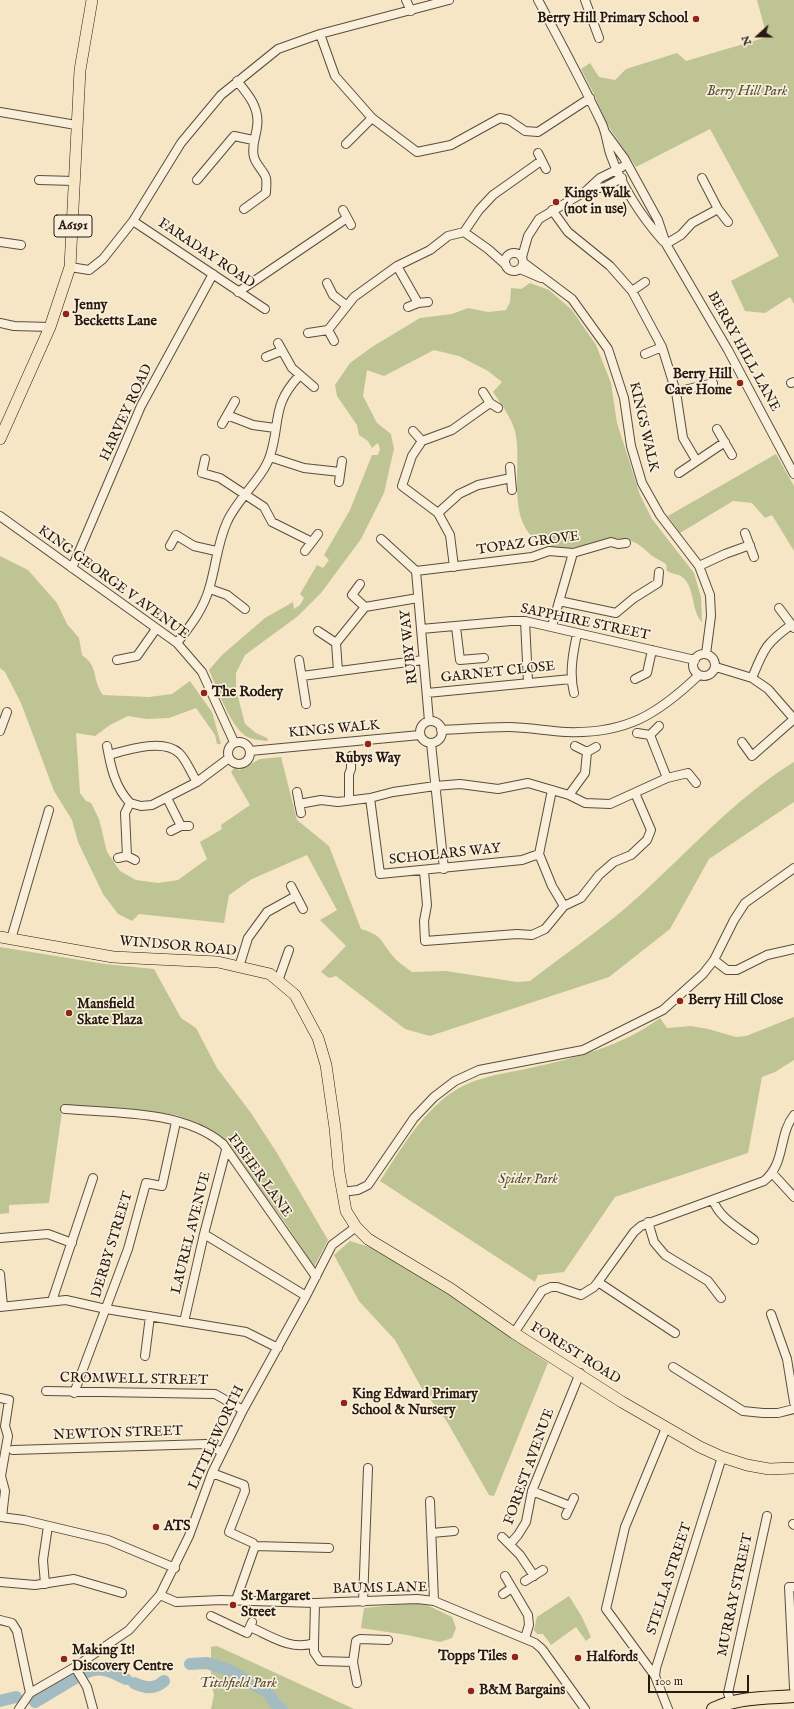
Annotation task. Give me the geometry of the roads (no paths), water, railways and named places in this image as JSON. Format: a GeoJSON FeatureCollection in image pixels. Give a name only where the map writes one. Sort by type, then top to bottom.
{"type":"FeatureCollection","features":[{"type":"Feature","properties":{"kind":"highway"},"geometry":{"type":"LineString","coordinates":[[713,1709],[731,1702],[794,1696]]}},
{"type":"Feature","properties":{"kind":"main road","name":"A6191"},"geometry":{"type":"LineString","coordinates":[[0,439],[50,327],[70,268],[76,125],[80,70],[92,0]]}},
{"type":"Feature","properties":{"kind":"main road","name":"WINDSOR ROAD"},"geometry":{"type":"LineString","coordinates":[[5,938],[113,957],[218,962],[270,974],[278,980],[295,995],[318,1038],[328,1081],[336,1128],[342,1192],[346,1211],[356,1227]]}},
{"type":"Feature","properties":{"kind":"main road","name":"FOREST ROAD"},"geometry":{"type":"LineString","coordinates":[[356,1227],[368,1239],[451,1289],[514,1333],[666,1428],[722,1457],[747,1465],[769,1468],[794,1468]]}},
{"type":"Feature","properties":{"kind":"street"},"geometry":{"type":"LineString","coordinates":[[406,0],[411,11]]}},
{"type":"Feature","properties":{"kind":"street"},"geometry":{"type":"LineString","coordinates":[[70,268],[89,270],[104,259],[133,221],[181,143],[221,95],[278,49],[320,34],[449,0]]}},
{"type":"Feature","properties":{"kind":"street"},"geometry":{"type":"LineString","coordinates":[[506,265],[510,254],[528,236],[539,219],[586,190],[600,178],[623,168],[590,98],[538,0]]}},
{"type":"Feature","properties":{"kind":"street"},"geometry":{"type":"LineString","coordinates":[[585,0],[599,38]]}},
{"type":"Feature","properties":{"kind":"street"},"geometry":{"type":"LineString","coordinates":[[320,34],[335,76],[372,118],[417,152],[451,145],[500,118],[509,120],[525,131],[538,132],[590,98]]}},
{"type":"Feature","properties":{"kind":"street"},"geometry":{"type":"LineString","coordinates":[[237,81],[251,97],[256,109],[258,125],[253,140],[253,156],[258,167],[266,176],[266,193],[244,209]]}},
{"type":"Feature","properties":{"kind":"street"},"geometry":{"type":"LineString","coordinates":[[0,112],[76,125]]}},
{"type":"Feature","properties":{"kind":"street"},"geometry":{"type":"LineString","coordinates":[[346,144],[372,118]]}},
{"type":"Feature","properties":{"kind":"street"},"geometry":{"type":"LineString","coordinates":[[197,180],[234,136],[253,140]]}},
{"type":"Feature","properties":{"kind":"street"},"geometry":{"type":"LineString","coordinates":[[308,333],[328,330],[354,297],[397,266],[430,250],[448,236],[464,232],[479,210],[493,195],[539,157],[546,169]]}},
{"type":"Feature","properties":{"kind":"street","name":"BERRY HILL LANE"},"geometry":{"type":"LineString","coordinates":[[623,168],[622,178],[648,224],[666,244],[728,350],[794,474]]}},
{"type":"Feature","properties":{"kind":"street","name":"BERRY HILL LANE"},"geometry":{"type":"LineString","coordinates":[[623,168],[658,220],[666,244]]}},
{"type":"Feature","properties":{"kind":"street"},"geometry":{"type":"LineString","coordinates":[[586,190],[605,187],[622,178]]}},
{"type":"Feature","properties":{"kind":"street"},"geometry":{"type":"LineString","coordinates":[[702,178],[718,209],[728,222]]}},
{"type":"Feature","properties":{"kind":"street"},"geometry":{"type":"LineString","coordinates":[[39,180],[74,181]]}},
{"type":"Feature","properties":{"kind":"street"},"geometry":{"type":"LineString","coordinates":[[666,244],[681,235],[692,223],[718,209]]}},
{"type":"Feature","properties":{"kind":"street"},"geometry":{"type":"LineString","coordinates":[[552,210],[568,232],[604,261],[632,291],[662,347],[676,392],[683,438],[696,460]]}},
{"type":"Feature","properties":{"kind":"street"},"geometry":{"type":"LineString","coordinates":[[238,292],[347,218]]}},
{"type":"Feature","properties":{"kind":"street","name":"FARADAY ROAD"},"geometry":{"type":"LineString","coordinates":[[133,221],[265,309]]}},
{"type":"Feature","properties":{"kind":"street"},"geometry":{"type":"LineString","coordinates":[[464,232],[488,249],[506,265],[509,270],[514,271],[522,263],[528,236]]}},
{"type":"Feature","properties":{"kind":"street"},"geometry":{"type":"LineString","coordinates":[[0,242],[21,245]]}},
{"type":"Feature","properties":{"kind":"street"},"geometry":{"type":"LineString","coordinates":[[488,249],[510,254],[518,253],[522,263]]}},
{"type":"Feature","properties":{"kind":"street","name":"KINGS WALK"},"geometry":{"type":"LineString","coordinates":[[522,263],[550,282],[572,300],[608,349],[624,398],[631,446],[642,483],[660,515],[699,566],[710,595],[710,623],[706,654]]}},
{"type":"Feature","properties":{"kind":"street"},"geometry":{"type":"LineString","coordinates":[[397,266],[418,303]]}},
{"type":"Feature","properties":{"kind":"street","name":"HARVEY ROAD"},"geometry":{"type":"LineString","coordinates":[[72,568],[141,406],[213,274]]}},
{"type":"Feature","properties":{"kind":"street"},"geometry":{"type":"LineString","coordinates":[[327,282],[333,295],[347,306]]}},
{"type":"Feature","properties":{"kind":"street"},"geometry":{"type":"LineString","coordinates":[[632,291],[645,282]]}},
{"type":"Feature","properties":{"kind":"street"},"geometry":{"type":"LineString","coordinates":[[408,307],[418,303],[428,302]]}},
{"type":"Feature","properties":{"kind":"street"},"geometry":{"type":"LineString","coordinates":[[0,323],[14,326],[50,327]]}},
{"type":"Feature","properties":{"kind":"street"},"geometry":{"type":"LineString","coordinates":[[328,330],[334,341]]}},
{"type":"Feature","properties":{"kind":"street"},"geometry":{"type":"LineString","coordinates":[[266,357],[280,347],[299,376],[314,387]]}},
{"type":"Feature","properties":{"kind":"street"},"geometry":{"type":"LineString","coordinates":[[645,354],[662,347]]}},
{"type":"Feature","properties":{"kind":"street"},"geometry":{"type":"LineString","coordinates":[[177,643],[201,611],[210,589],[216,551],[227,521],[270,457],[279,405],[288,387],[299,376]]}},
{"type":"Feature","properties":{"kind":"street"},"geometry":{"type":"LineString","coordinates":[[676,392],[713,383]]}},
{"type":"Feature","properties":{"kind":"street"},"geometry":{"type":"LineString","coordinates":[[483,392],[490,403],[498,408]]}},
{"type":"Feature","properties":{"kind":"street"},"geometry":{"type":"LineString","coordinates":[[222,424],[235,401]]}},
{"type":"Feature","properties":{"kind":"street"},"geometry":{"type":"LineString","coordinates":[[454,567],[450,535],[438,513],[402,486],[412,456],[422,441],[452,430],[490,403]]}},
{"type":"Feature","properties":{"kind":"street"},"geometry":{"type":"LineString","coordinates":[[228,414],[253,425],[275,428]]}},
{"type":"Feature","properties":{"kind":"street"},"geometry":{"type":"LineString","coordinates":[[717,429],[732,455]]}},
{"type":"Feature","properties":{"kind":"street"},"geometry":{"type":"LineString","coordinates":[[413,431],[422,441]]}},
{"type":"Feature","properties":{"kind":"street"},"geometry":{"type":"LineString","coordinates":[[679,473],[696,460],[725,442]]}},
{"type":"Feature","properties":{"kind":"street"},"geometry":{"type":"LineString","coordinates":[[270,457],[304,468],[340,472]]}},
{"type":"Feature","properties":{"kind":"street"},"geometry":{"type":"LineString","coordinates":[[205,459],[202,473],[220,478],[264,507],[272,522],[312,542]]}},
{"type":"Feature","properties":{"kind":"street"},"geometry":{"type":"LineString","coordinates":[[339,482],[342,461]]}},
{"type":"Feature","properties":{"kind":"street"},"geometry":{"type":"LineString","coordinates":[[510,468],[512,490]]}},
{"type":"Feature","properties":{"kind":"street"},"geometry":{"type":"LineString","coordinates":[[438,513],[459,494],[478,485],[511,478]]}},
{"type":"Feature","properties":{"kind":"street","name":"KING GEORGE V AVENUE"},"geometry":{"type":"LineString","coordinates":[[0,516],[177,643],[202,672],[234,742]]}},
{"type":"Feature","properties":{"kind":"street"},"geometry":{"type":"LineString","coordinates":[[745,533],[754,557]]}},
{"type":"Feature","properties":{"kind":"street"},"geometry":{"type":"LineString","coordinates":[[305,551],[318,534]]}},
{"type":"Feature","properties":{"kind":"street"},"geometry":{"type":"LineString","coordinates":[[170,546],[176,535],[194,546],[216,551]]}},
{"type":"Feature","properties":{"kind":"street"},"geometry":{"type":"LineString","coordinates":[[393,537],[384,542],[416,571]]}},
{"type":"Feature","properties":{"kind":"street","name":"TOPAZ GROVE"},"geometry":{"type":"LineString","coordinates":[[416,571],[532,557],[549,551],[573,553],[612,542],[619,546]]}},
{"type":"Feature","properties":{"kind":"street"},"geometry":{"type":"LineString","coordinates":[[699,566],[750,545]]}},
{"type":"Feature","properties":{"kind":"street"},"geometry":{"type":"LineString","coordinates":[[552,626],[573,553]]}},
{"type":"Feature","properties":{"kind":"street","name":"RUBY WAY"},"geometry":{"type":"LineString","coordinates":[[416,571],[429,721]]}},
{"type":"Feature","properties":{"kind":"street"},"geometry":{"type":"LineString","coordinates":[[559,601],[616,613],[634,598],[660,585],[660,572]]}},
{"type":"Feature","properties":{"kind":"street"},"geometry":{"type":"LineString","coordinates":[[360,584],[352,595],[365,607]]}},
{"type":"Feature","properties":{"kind":"street"},"geometry":{"type":"LineString","coordinates":[[210,589],[227,595],[245,609]]}},
{"type":"Feature","properties":{"kind":"street"},"geometry":{"type":"LineString","coordinates":[[334,675],[336,643],[365,607],[418,598]]}},
{"type":"Feature","properties":{"kind":"street"},"geometry":{"type":"LineString","coordinates":[[752,678],[764,648],[775,636],[792,627],[779,608]]}},
{"type":"Feature","properties":{"kind":"street"},"geometry":{"type":"LineString","coordinates":[[524,621],[528,682]]}},
{"type":"Feature","properties":{"kind":"street","name":"SAPPHIRE STREET"},"geometry":{"type":"LineString","coordinates":[[421,629],[524,621],[552,626],[577,634],[694,660]]}},
{"type":"Feature","properties":{"kind":"street"},"geometry":{"type":"LineString","coordinates":[[456,627],[460,660],[484,658]]}},
{"type":"Feature","properties":{"kind":"street"},"geometry":{"type":"LineString","coordinates":[[117,660],[137,656],[156,629]]}},
{"type":"Feature","properties":{"kind":"street"},"geometry":{"type":"LineString","coordinates":[[318,631],[336,643]]}},
{"type":"Feature","properties":{"kind":"street","name":"GARNET CLOSE"},"geometry":{"type":"LineString","coordinates":[[574,693],[571,679],[572,654],[577,634]]}},
{"type":"Feature","properties":{"kind":"street"},"geometry":{"type":"LineString","coordinates":[[635,679],[647,673],[652,650]]}},
{"type":"Feature","properties":{"kind":"street"},"geometry":{"type":"LineString","coordinates":[[699,675],[694,669],[694,660],[700,655],[706,654],[714,660],[716,667]]}},
{"type":"Feature","properties":{"kind":"street"},"geometry":{"type":"LineString","coordinates":[[299,660],[306,704]]}},
{"type":"Feature","properties":{"kind":"street"},"geometry":{"type":"LineString","coordinates":[[302,676],[334,675],[424,660]]}},
{"type":"Feature","properties":{"kind":"street"},"geometry":{"type":"LineString","coordinates":[[716,667],[752,678],[768,689],[794,719],[752,756],[742,742]]}},
{"type":"Feature","properties":{"kind":"street"},"geometry":{"type":"LineString","coordinates":[[441,730],[509,727],[566,732],[596,731],[625,725],[654,713],[676,696],[699,675],[710,675],[716,667]]}},
{"type":"Feature","properties":{"kind":"street","name":"GARNET CLOSE"},"geometry":{"type":"LineString","coordinates":[[427,693],[571,679]]}},
{"type":"Feature","properties":{"kind":"street"},"geometry":{"type":"LineString","coordinates":[[0,731],[7,712]]}},
{"type":"Feature","properties":{"kind":"street"},"geometry":{"type":"LineString","coordinates":[[429,721],[438,724],[441,730],[440,737],[431,743],[424,741],[420,735],[420,728],[429,721]]}},
{"type":"Feature","properties":{"kind":"street"},"geometry":{"type":"LineString","coordinates":[[650,735],[659,726]]}},
{"type":"Feature","properties":{"kind":"street"},"geometry":{"type":"LineString","coordinates":[[637,733],[650,735]]}},
{"type":"Feature","properties":{"kind":"street","name":"KINGS WALK"},"geometry":{"type":"LineString","coordinates":[[250,751],[420,735]]}},
{"type":"Feature","properties":{"kind":"street"},"geometry":{"type":"LineString","coordinates":[[650,735],[667,778]]}},
{"type":"Feature","properties":{"kind":"street"},"geometry":{"type":"LineString","coordinates":[[234,742],[244,743],[250,751],[249,758],[244,763],[234,763],[229,758],[229,747],[234,742]]}},
{"type":"Feature","properties":{"kind":"street"},"geometry":{"type":"LineString","coordinates":[[431,743],[444,869]]}},
{"type":"Feature","properties":{"kind":"street"},"geometry":{"type":"LineString","coordinates":[[107,746],[112,771],[118,789],[130,803],[141,806],[152,805],[167,798],[196,782],[229,758]]}},
{"type":"Feature","properties":{"kind":"street"},"geometry":{"type":"LineString","coordinates":[[108,755],[140,747],[160,746],[171,748],[181,755],[196,782]]}},
{"type":"Feature","properties":{"kind":"street"},"geometry":{"type":"LineString","coordinates":[[575,746],[586,752]]}},
{"type":"Feature","properties":{"kind":"street"},"geometry":{"type":"LineString","coordinates":[[586,752],[596,747]]}},
{"type":"Feature","properties":{"kind":"street"},"geometry":{"type":"LineString","coordinates":[[569,795],[585,773],[586,752]]}},
{"type":"Feature","properties":{"kind":"street"},"geometry":{"type":"LineString","coordinates":[[349,800],[349,774],[352,769],[351,756]]}},
{"type":"Feature","properties":{"kind":"street"},"geometry":{"type":"LineString","coordinates":[[297,792],[300,808],[321,800],[338,802],[370,798],[393,792],[436,786],[460,784],[498,790],[528,783],[569,795],[585,803],[600,805],[610,804],[667,778],[691,771],[696,783]]}},
{"type":"Feature","properties":{"kind":"street"},"geometry":{"type":"LineString","coordinates":[[552,790],[539,854],[552,886],[564,906]]}},
{"type":"Feature","properties":{"kind":"street"},"geometry":{"type":"LineString","coordinates":[[424,870],[427,905],[424,922],[425,941],[517,934],[532,935],[545,929],[564,906],[581,898],[599,875],[614,862],[631,855],[647,840],[651,830],[635,793]]}},
{"type":"Feature","properties":{"kind":"street"},"geometry":{"type":"LineString","coordinates":[[167,798],[185,826],[171,831]]}},
{"type":"Feature","properties":{"kind":"street","name":"SCHOLARS WAY"},"geometry":{"type":"LineString","coordinates":[[370,798],[380,874],[444,869],[522,860],[539,854]]}},
{"type":"Feature","properties":{"kind":"street"},"geometry":{"type":"LineString","coordinates":[[127,856],[125,814],[130,803]]}},
{"type":"Feature","properties":{"kind":"street"},"geometry":{"type":"LineString","coordinates":[[5,938],[49,810]]}},
{"type":"Feature","properties":{"kind":"street"},"geometry":{"type":"LineString","coordinates":[[118,858],[127,856],[135,860]]}},
{"type":"Feature","properties":{"kind":"street"},"geometry":{"type":"LineString","coordinates":[[342,1192],[358,1190],[368,1185],[414,1118],[434,1097],[455,1081],[479,1070],[583,1050],[663,1010],[703,974],[714,960],[734,920],[745,903],[794,868]]}},
{"type":"Feature","properties":{"kind":"street"},"geometry":{"type":"LineString","coordinates":[[291,886],[303,909]]}},
{"type":"Feature","properties":{"kind":"street"},"geometry":{"type":"LineString","coordinates":[[239,967],[248,938],[267,912],[296,896]]}},
{"type":"Feature","properties":{"kind":"street"},"geometry":{"type":"LineString","coordinates":[[714,960],[727,970],[737,970],[767,955],[794,949]]}},
{"type":"Feature","properties":{"kind":"street"},"geometry":{"type":"LineString","coordinates":[[278,980],[289,950]]}},
{"type":"Feature","properties":{"kind":"street","name":"FISHER LANE"},"geometry":{"type":"LineString","coordinates":[[65,1109],[152,1116],[176,1122],[212,1135],[226,1150],[316,1277]]}},
{"type":"Feature","properties":{"kind":"street"},"geometry":{"type":"LineString","coordinates":[[514,1333],[542,1291],[551,1287],[557,1287],[581,1295],[590,1290],[598,1282],[634,1232],[648,1222],[764,1181],[773,1174],[779,1162],[786,1134],[794,1115]]}},
{"type":"Feature","properties":{"kind":"street","name":"DERBY STREET"},"geometry":{"type":"LineString","coordinates":[[74,1393],[128,1249],[146,1183],[162,1186],[176,1122]]}},
{"type":"Feature","properties":{"kind":"street","name":"LAUREL AVENUE"},"geometry":{"type":"LineString","coordinates":[[184,1322],[204,1234],[226,1150]]}},
{"type":"Feature","properties":{"kind":"street"},"geometry":{"type":"LineString","coordinates":[[773,1174],[794,1197]]}},
{"type":"Feature","properties":{"kind":"street"},"geometry":{"type":"LineString","coordinates":[[52,1301],[93,1178]]}},
{"type":"Feature","properties":{"kind":"street"},"geometry":{"type":"LineString","coordinates":[[713,1200],[716,1209],[722,1216],[754,1240]]}},
{"type":"Feature","properties":{"kind":"street"},"geometry":{"type":"LineString","coordinates":[[648,1222],[654,1242],[665,1255],[708,1281],[721,1298]]}},
{"type":"Feature","properties":{"kind":"street","name":"LITTLEWORTH"},"geometry":{"type":"LineString","coordinates":[[19,1709],[30,1692],[76,1667],[129,1630],[160,1596],[175,1568],[189,1536],[212,1472],[243,1410],[278,1348],[332,1245],[356,1227]]}},
{"type":"Feature","properties":{"kind":"street"},"geometry":{"type":"LineString","coordinates":[[0,1238],[48,1234],[72,1243]]}},
{"type":"Feature","properties":{"kind":"street"},"geometry":{"type":"LineString","coordinates":[[204,1234],[306,1296]]}},
{"type":"Feature","properties":{"kind":"street"},"geometry":{"type":"LineString","coordinates":[[0,1274],[2,1306],[66,1300],[106,1309],[246,1332],[278,1348]]}},
{"type":"Feature","properties":{"kind":"street"},"geometry":{"type":"LineString","coordinates":[[598,1282],[675,1333]]}},
{"type":"Feature","properties":{"kind":"street"},"geometry":{"type":"LineString","coordinates":[[771,1314],[787,1359],[794,1402]]}},
{"type":"Feature","properties":{"kind":"street"},"geometry":{"type":"LineString","coordinates":[[145,1356],[150,1316]]}},
{"type":"Feature","properties":{"kind":"street"},"geometry":{"type":"LineString","coordinates":[[673,1367],[743,1411],[763,1414],[778,1413],[794,1409]]}},
{"type":"Feature","properties":{"kind":"street","name":"FOREST AVENUE"},"geometry":{"type":"LineString","coordinates":[[510,1544],[526,1522],[532,1491],[580,1373]]}},
{"type":"Feature","properties":{"kind":"street","name":"CROMWELL STREET"},"geometry":{"type":"LineString","coordinates":[[46,1391],[74,1393],[215,1394],[243,1410]]}},
{"type":"Feature","properties":{"kind":"street"},"geometry":{"type":"LineString","coordinates":[[0,1398],[9,1400],[4,1426],[8,1436],[1,1476],[5,1491],[1,1517],[108,1540],[175,1568]]}},
{"type":"Feature","properties":{"kind":"street"},"geometry":{"type":"LineString","coordinates":[[666,1428],[625,1527],[606,1609],[655,1676],[668,1709]]}},
{"type":"Feature","properties":{"kind":"street","name":"NEWTON STREET"},"geometry":{"type":"LineString","coordinates":[[13,1450],[206,1444],[222,1452]]}},
{"type":"Feature","properties":{"kind":"street","name":"STELLA STREET"},"geometry":{"type":"LineString","coordinates":[[655,1676],[668,1626],[722,1457]]}},
{"type":"Feature","properties":{"kind":"street"},"geometry":{"type":"LineString","coordinates":[[363,1602],[368,1468]]}},
{"type":"Feature","properties":{"kind":"street"},"geometry":{"type":"LineString","coordinates":[[212,1472],[244,1484],[245,1491],[228,1532],[252,1543],[255,1546],[329,1548]]}},
{"type":"Feature","properties":{"kind":"street"},"geometry":{"type":"LineString","coordinates":[[532,1491],[570,1506]]}},
{"type":"Feature","properties":{"kind":"street"},"geometry":{"type":"LineString","coordinates":[[566,1515],[574,1498]]}},
{"type":"Feature","properties":{"kind":"street"},"geometry":{"type":"LineString","coordinates":[[430,1501],[434,1600]]}},
{"type":"Feature","properties":{"kind":"street","name":"MURRAY STREET"},"geometry":{"type":"LineString","coordinates":[[731,1702],[728,1693],[767,1516]]}},
{"type":"Feature","properties":{"kind":"street"},"geometry":{"type":"LineString","coordinates":[[45,1584],[43,1560],[48,1526]]}},
{"type":"Feature","properties":{"kind":"street"},"geometry":{"type":"LineString","coordinates":[[432,1532],[454,1531]]}},
{"type":"Feature","properties":{"kind":"street"},"geometry":{"type":"LineString","coordinates":[[502,1537],[520,1555],[534,1576]]}},
{"type":"Feature","properties":{"kind":"street"},"geometry":{"type":"LineString","coordinates":[[236,1600],[255,1546]]}},
{"type":"Feature","properties":{"kind":"street"},"geometry":{"type":"LineString","coordinates":[[525,1581],[543,1570]]}},
{"type":"Feature","properties":{"kind":"street"},"geometry":{"type":"LineString","coordinates":[[505,1576],[528,1615],[529,1625],[525,1638]]}},
{"type":"Feature","properties":{"kind":"street"},"geometry":{"type":"LineString","coordinates":[[0,1582],[35,1585],[74,1579],[122,1593]]}},
{"type":"Feature","properties":{"kind":"street"},"geometry":{"type":"LineString","coordinates":[[791,1587],[794,1688]]}},
{"type":"Feature","properties":{"kind":"street"},"geometry":{"type":"LineString","coordinates":[[503,1594],[512,1588]]}},
{"type":"Feature","properties":{"kind":"street","name":"BAUMS LANE"},"geometry":{"type":"LineString","coordinates":[[160,1596],[176,1602],[236,1600],[315,1603],[417,1599],[434,1600],[525,1638],[542,1649],[585,1709]]}},
{"type":"Feature","properties":{"kind":"street"},"geometry":{"type":"LineString","coordinates":[[315,1603],[314,1652],[320,1661],[353,1662]]}},
{"type":"Feature","properties":{"kind":"street"},"geometry":{"type":"LineString","coordinates":[[211,1616],[247,1633],[251,1624],[294,1646],[306,1646],[314,1643]]}},
{"type":"Feature","properties":{"kind":"street"},"geometry":{"type":"LineString","coordinates":[[0,1620],[12,1623],[18,1630],[30,1692]]}},
{"type":"Feature","properties":{"kind":"street"},"geometry":{"type":"LineString","coordinates":[[356,1683],[353,1662],[356,1641],[360,1639],[388,1640]]}},
{"type":"Feature","properties":{"kind":"street"},"geometry":{"type":"LineString","coordinates":[[76,1667],[87,1687],[93,1709]]}},
{"type":"Feature","properties":{"kind":"waterway"},"geometry":{"type":"LineString","coordinates":[[190,1664],[207,1663],[229,1670],[267,1692],[278,1707],[282,1709]]}},
{"type":"Feature","properties":{"kind":"waterway"},"geometry":{"type":"LineString","coordinates":[[85,1673],[96,1670],[106,1670],[126,1679]]}},
{"type":"Feature","properties":{"kind":"waterway"},"geometry":{"type":"LineString","coordinates":[[35,1702],[75,1678]]}},
{"type":"Feature","properties":{"kind":"waterway"},"geometry":{"type":"LineString","coordinates":[[134,1683],[142,1686],[153,1687],[164,1681]]}},
{"type":"Feature","properties":{"kind":"waterway"},"geometry":{"type":"LineString","coordinates":[[0,1701],[16,1697]]}},
{"type":"Feature","properties":{"kind":"place","name":"Berry Hill Primary School"},"geometry":{"type":"Point","coordinates":[696,19]}},
{"type":"Feature","properties":{"kind":"place","name":"Kings Walk (not in use)"},"geometry":{"type":"Point","coordinates":[556,202]}},
{"type":"Feature","properties":{"kind":"place","name":"Jenny Becketts Lane"},"geometry":{"type":"Point","coordinates":[66,314]}},
{"type":"Feature","properties":{"kind":"place","name":"Berry Hill Care Home"},"geometry":{"type":"Point","coordinates":[740,383]}},
{"type":"Feature","properties":{"kind":"place","name":"The Rodery"},"geometry":{"type":"Point","coordinates":[204,693]}},
{"type":"Feature","properties":{"kind":"place","name":"Rubys Way"},"geometry":{"type":"Point","coordinates":[368,744]}},
{"type":"Feature","properties":{"kind":"place","name":"Berry Hill Close"},"geometry":{"type":"Point","coordinates":[680,1001]}},
{"type":"Feature","properties":{"kind":"place","name":"Mansfield Skate Plaza"},"geometry":{"type":"Point","coordinates":[69,1013]}},
{"type":"Feature","properties":{"kind":"place","name":"King Edward Primary School & Nursery"},"geometry":{"type":"Point","coordinates":[344,1403]}},
{"type":"Feature","properties":{"kind":"place","name":"ATS"},"geometry":{"type":"Point","coordinates":[156,1527]}},
{"type":"Feature","properties":{"kind":"place","name":"St Margaret Street"},"geometry":{"type":"Point","coordinates":[233,1605]}},
{"type":"Feature","properties":{"kind":"place","name":"Topps Tiles"},"geometry":{"type":"Point","coordinates":[515,1657]}},
{"type":"Feature","properties":{"kind":"place","name":"Halfords"},"geometry":{"type":"Point","coordinates":[578,1658]}},
{"type":"Feature","properties":{"kind":"place","name":"Making It! Discovery Centre"},"geometry":{"type":"Point","coordinates":[64,1659]}},
{"type":"Feature","properties":{"kind":"place","name":"B&M Bargains"},"geometry":{"type":"Point","coordinates":[471,1691]}},
{"type":"Feature","properties":{"kind":"park label","name":"Berry Hill Park"},"geometry":{"type":"Point","coordinates":[747,92]}},
{"type":"Feature","properties":{"kind":"park label","name":"Spider Park"},"geometry":{"type":"Point","coordinates":[528,1180]}},
{"type":"Feature","properties":{"kind":"park label","name":"Titchfield Park"},"geometry":{"type":"Point","coordinates":[238,1684]}}]}
